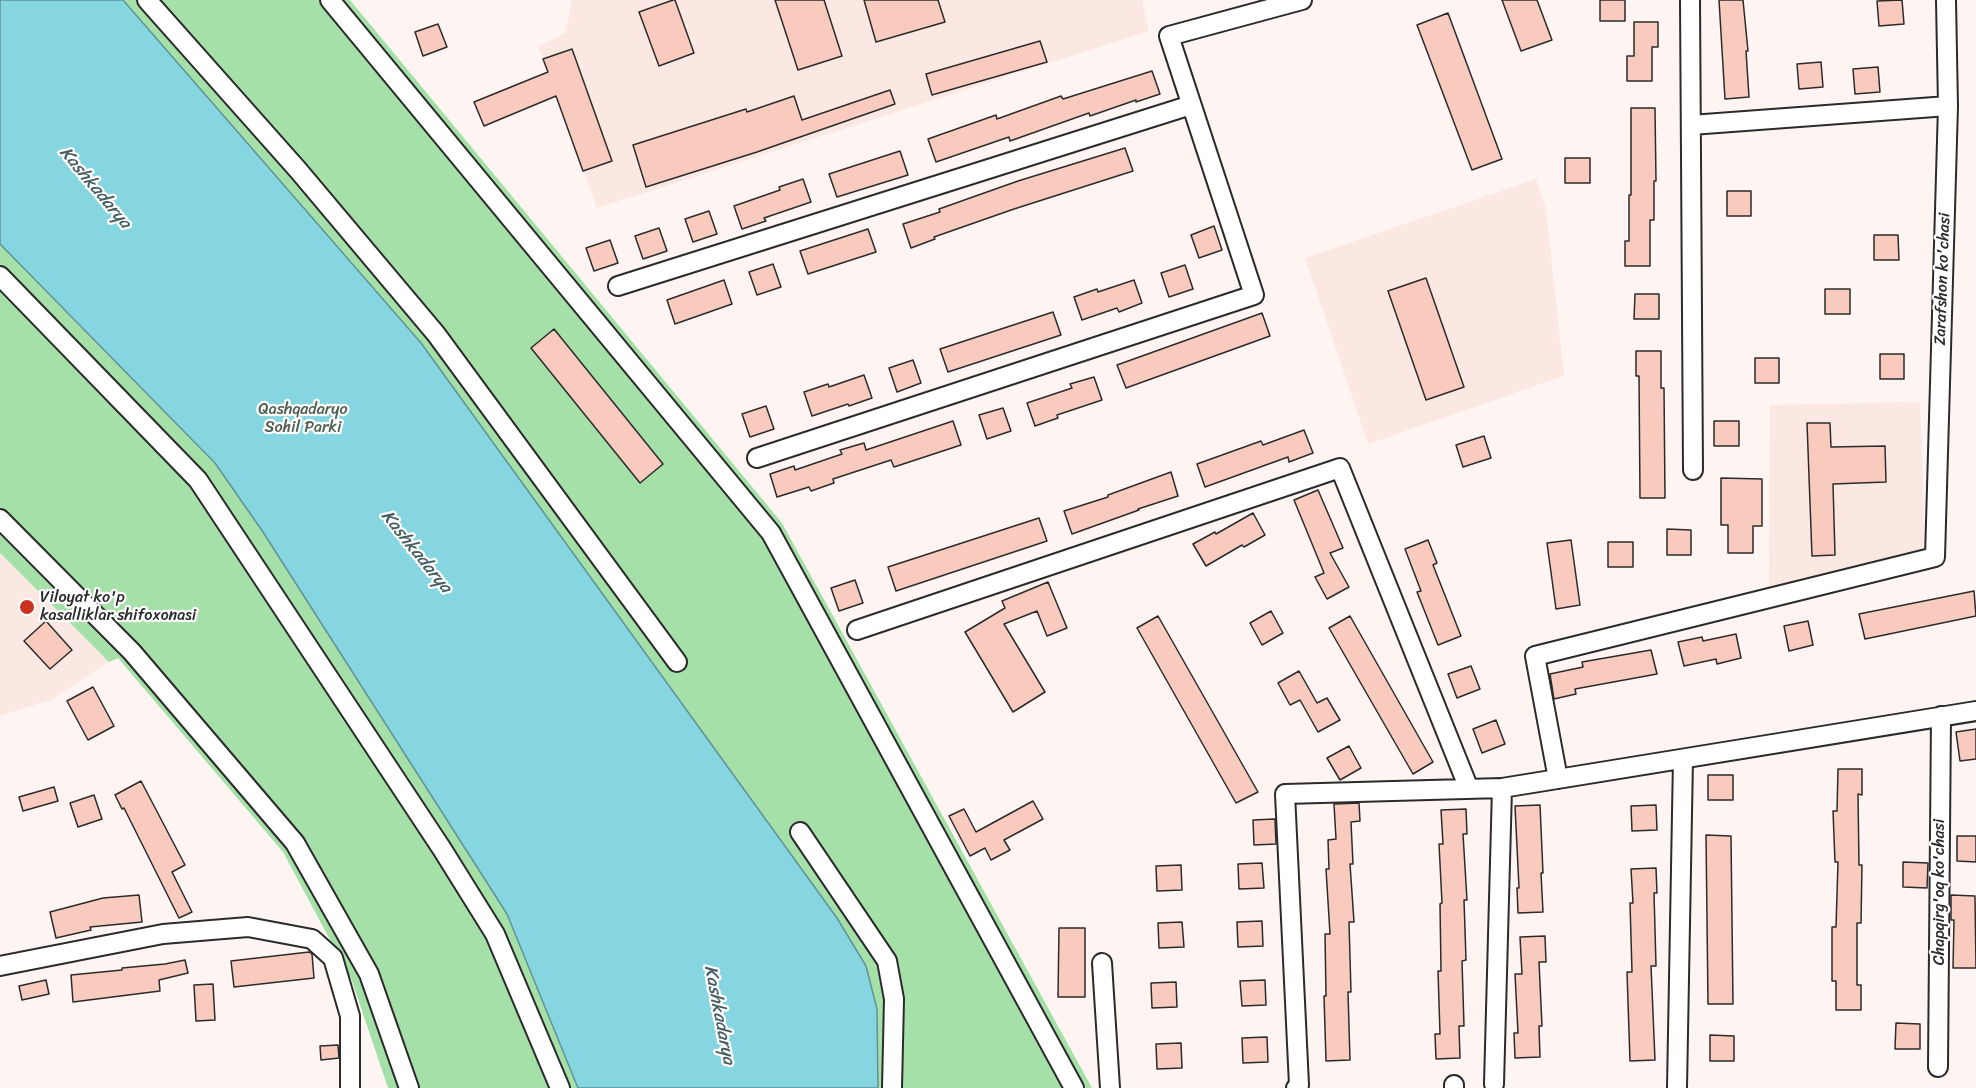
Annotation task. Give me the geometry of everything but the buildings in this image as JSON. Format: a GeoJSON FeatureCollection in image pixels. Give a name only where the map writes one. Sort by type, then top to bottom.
{"type":"FeatureCollection","features":[{"type":"Feature","properties":{"kind":"street"},"geometry":{"type":"LineString","coordinates":[[147,0],[298,170],[436,334],[677,662]]}},
{"type":"Feature","properties":{"kind":"street"},"geometry":{"type":"LineString","coordinates":[[330,0],[771,533],[1074,1088]]}},
{"type":"Feature","properties":{"kind":"street"},"geometry":{"type":"LineString","coordinates":[[757,458],[1254,295],[1169,36],[1302,0]]}},
{"type":"Feature","properties":{"kind":"street"},"geometry":{"type":"LineString","coordinates":[[1690,0],[1693,470]]}},
{"type":"Feature","properties":{"kind":"street","name":"Zarafshon ko'chasi"},"geometry":{"type":"LineString","coordinates":[[1558,779],[1535,656],[1935,557],[1948,106],[1947,0]]}},
{"type":"Feature","properties":{"kind":"street"},"geometry":{"type":"LineString","coordinates":[[618,286],[1191,105]]}},
{"type":"Feature","properties":{"kind":"street"},"geometry":{"type":"LineString","coordinates":[[1691,125],[1948,106]]}},
{"type":"Feature","properties":{"kind":"street"},"geometry":{"type":"LineString","coordinates":[[0,276],[198,480],[430,830],[495,934],[560,1088]]}},
{"type":"Feature","properties":{"kind":"street"},"geometry":{"type":"LineString","coordinates":[[857,630],[1340,468],[1468,789]]}},
{"type":"Feature","properties":{"kind":"street"},"geometry":{"type":"LineString","coordinates":[[0,519],[132,652],[295,843],[369,974],[409,1088]]}},
{"type":"Feature","properties":{"kind":"street"},"geometry":{"type":"LineString","coordinates":[[1296,1088],[1299,1085],[1285,794],[1502,788],[1976,711]]}},
{"type":"Feature","properties":{"kind":"street","name":"Chapqirg'oq ko'chasi"},"geometry":{"type":"LineString","coordinates":[[1938,1067],[1941,716]]}},
{"type":"Feature","properties":{"kind":"street"},"geometry":{"type":"LineString","coordinates":[[1677,1088],[1683,759]]}},
{"type":"Feature","properties":{"kind":"street"},"geometry":{"type":"LineString","coordinates":[[1494,1084],[1502,788]]}},
{"type":"Feature","properties":{"kind":"street"},"geometry":{"type":"LineString","coordinates":[[800,832],[886,961],[894,999],[892,1088]]}},
{"type":"Feature","properties":{"kind":"street"},"geometry":{"type":"LineString","coordinates":[[0,966],[163,934],[248,927],[312,939],[333,958],[350,1016],[350,1088]]}},
{"type":"Feature","properties":{"kind":"street"},"geometry":{"type":"LineString","coordinates":[[1102,963],[1110,1088]]}},
{"type":"Feature","properties":{"kind":"shaded area"},"geometry":{"type":"Polygon","coordinates":[[[572,0],[1142,0],[1149,31],[597,208],[538,47],[565,33],[572,0]]]}},
{"type":"Feature","properties":{"kind":"shaded area"},"geometry":{"type":"Polygon","coordinates":[[[1536,179],[1546,208],[1564,376],[1368,444],[1305,258],[1536,179]]]}},
{"type":"Feature","properties":{"kind":"shaded area"},"geometry":{"type":"Polygon","coordinates":[[[1920,402],[1925,548],[1769,588],[1770,405],[1920,402]]]}},
{"type":"Feature","properties":{"kind":"shaded area","name":"Viloyat ko'p kasalliklar shifoxonasi"},"geometry":{"type":"Polygon","coordinates":[[[0,553],[109,662],[51,700],[0,716],[0,553]]]}},
{"type":"Feature","properties":{"kind":"green space","name":"Qashqadaryo Sohil Parki"},"geometry":{"type":"Polygon","coordinates":[[[0,0],[350,0],[782,523],[1092,1088],[388,1088],[352,981],[283,852],[118,658],[109,662],[0,553],[0,0]]]}},
{"type":"Feature","properties":{"kind":"water","name":"Kashkadarya"},"geometry":{"type":"Polygon","coordinates":[[[0,0],[123,0],[421,343],[837,918],[866,966],[877,1009],[878,1088],[578,1088],[507,914],[263,532],[215,463],[0,244],[0,0]]]}},
{"type":"Feature","properties":{"kind":"place","name":"Viloyat ko'p kasalliklar shifoxonasi"},"geometry":{"type":"Point","coordinates":[27,607]}}]}
